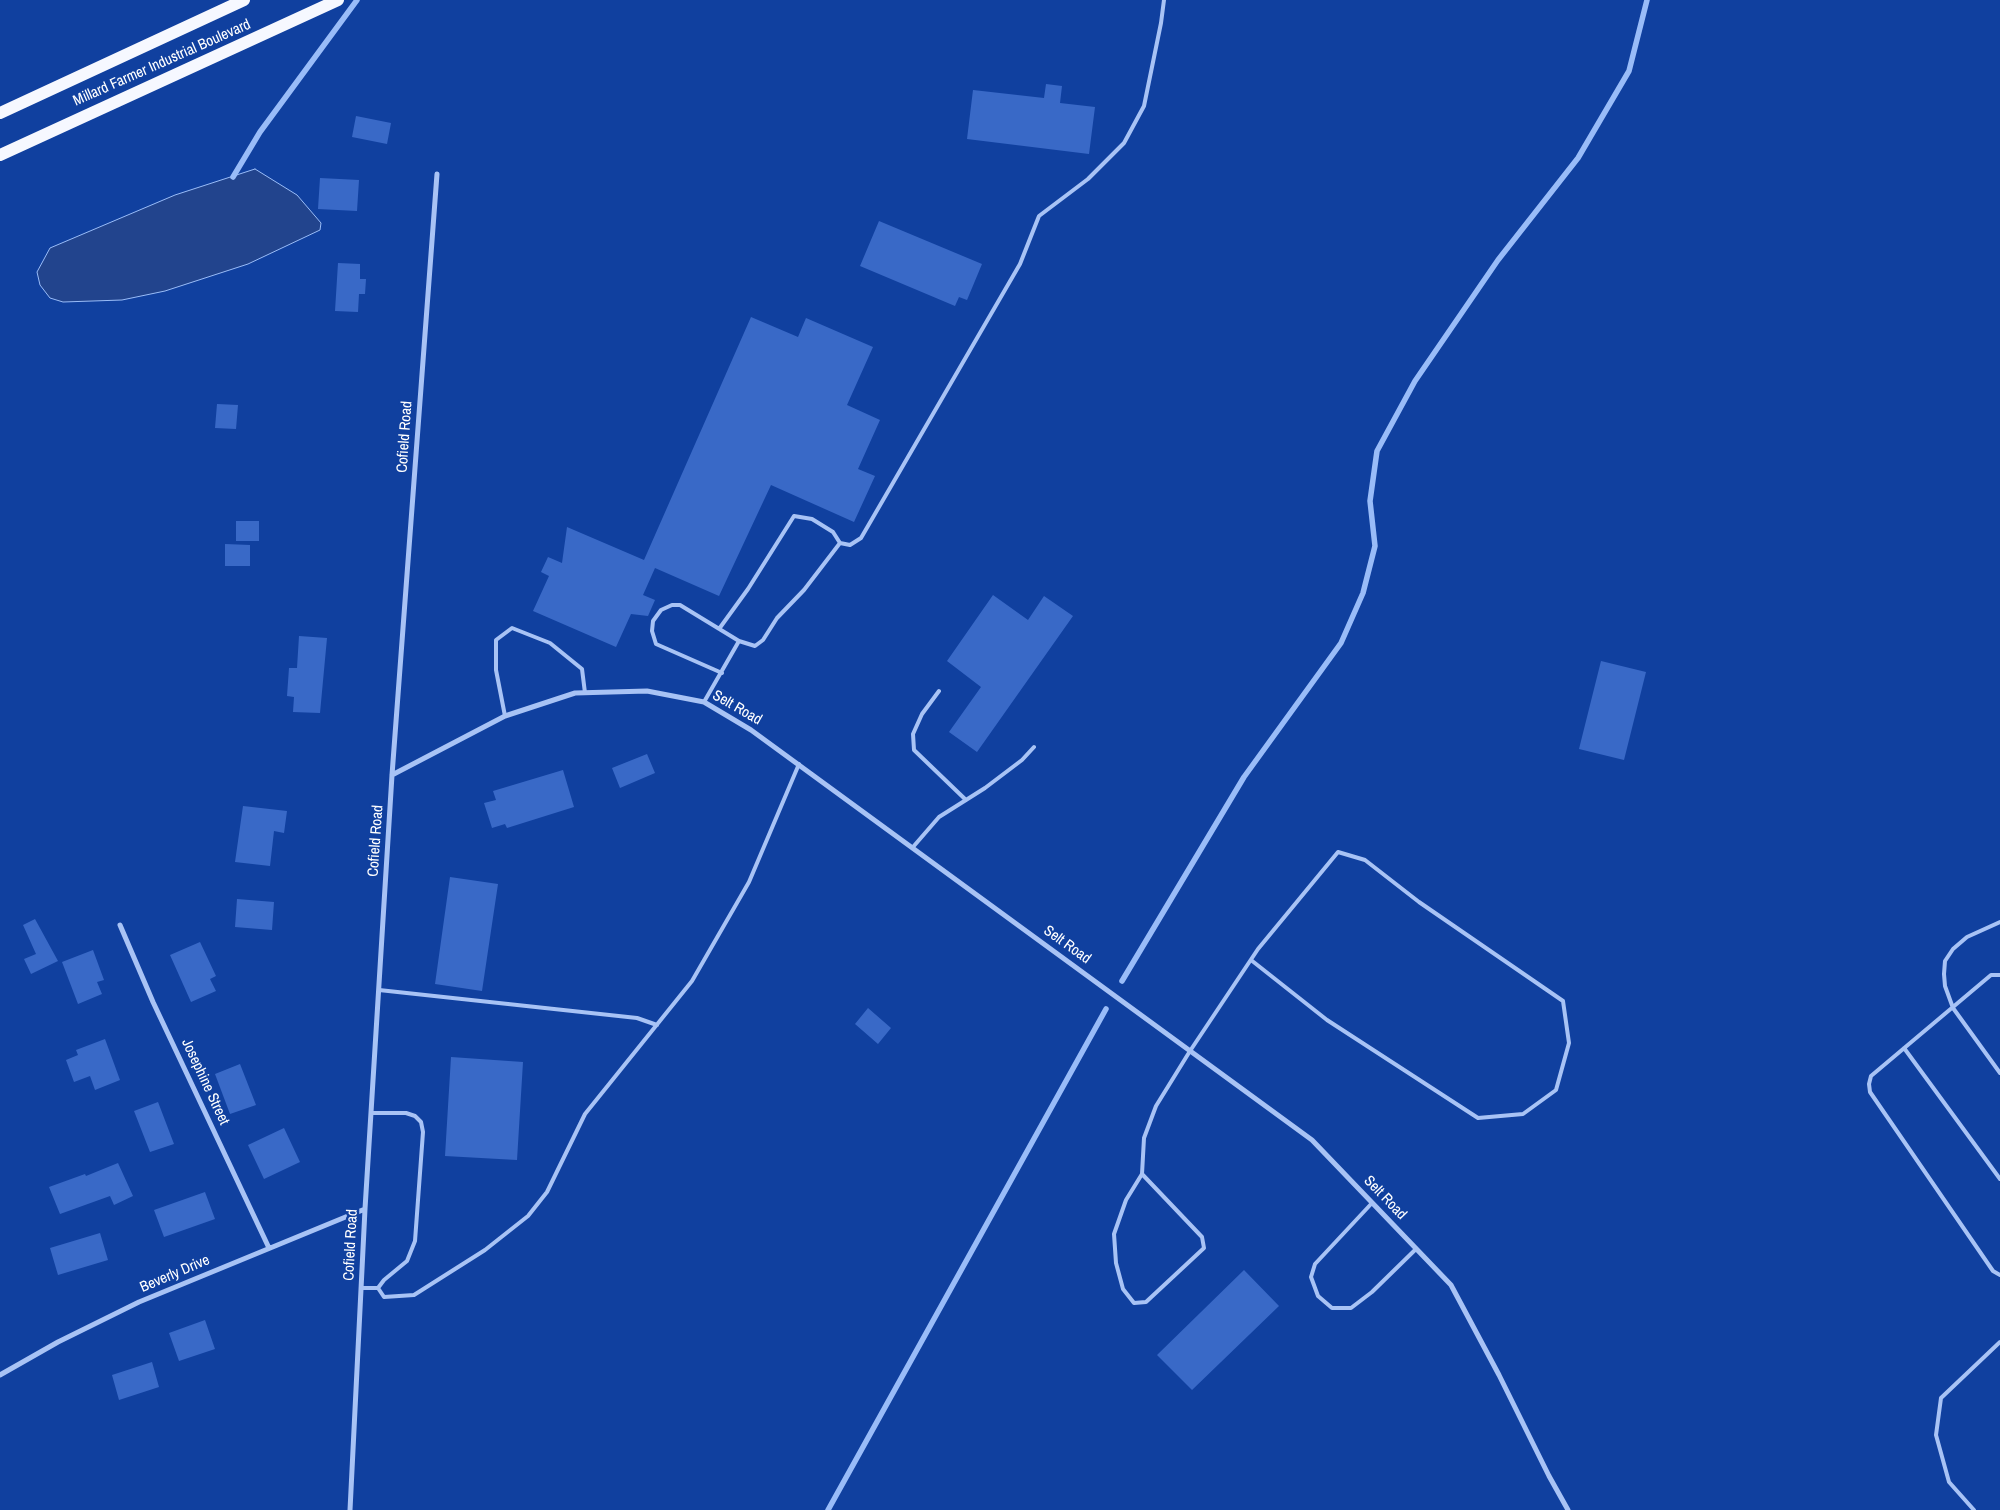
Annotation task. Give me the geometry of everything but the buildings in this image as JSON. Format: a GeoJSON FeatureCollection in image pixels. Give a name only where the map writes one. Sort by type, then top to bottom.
{"type":"FeatureCollection","features":[{"type":"Feature","properties":{"kind":"main road","name":"Millard Farmer Industrial Boulevard"},"geometry":{"type":"LineString","coordinates":[[0,114],[244,0]]}},
{"type":"Feature","properties":{"kind":"main road","name":"Millard Farmer Industrial Boulevard"},"geometry":{"type":"LineString","coordinates":[[0,155],[338,0]]}},
{"type":"Feature","properties":{"kind":"street","name":"Cofield Road"},"geometry":{"type":"LineString","coordinates":[[350,1510],[365,1209],[392,775],[437,174]]}},
{"type":"Feature","properties":{"kind":"street","name":"Selt Road"},"geometry":{"type":"LineString","coordinates":[[392,775],[505,716],[575,694],[647,691],[704,702],[751,730],[799,763],[1312,1140],[1451,1285],[1568,1510]]}},
{"type":"Feature","properties":{"kind":"street","name":"Josephine Street"},"geometry":{"type":"LineString","coordinates":[[120,925],[153,1002],[269,1248]]}},
{"type":"Feature","properties":{"kind":"street","name":"Beverly Drive"},"geometry":{"type":"LineString","coordinates":[[0,1375],[58,1342],[139,1302],[365,1209]]}},
{"type":"Feature","properties":{"kind":"lane"},"geometry":{"type":"LineString","coordinates":[[719,629],[748,589],[794,516],[812,518],[832,532],[840,543],[850,545],[861,538],[875,517],[1020,264],[1039,216],[1088,179],[1124,143],[1144,106],[1162,23],[1164,0]]}},
{"type":"Feature","properties":{"kind":"lane"},"geometry":{"type":"LineString","coordinates":[[722,673],[656,644],[652,630],[653,622],[661,610],[672,605],[680,605],[739,641],[755,646],[762,640],[840,543]]}},
{"type":"Feature","properties":{"kind":"lane"},"geometry":{"type":"LineString","coordinates":[[505,716],[496,670],[496,640],[512,628],[550,643],[582,669],[585,693]]}},
{"type":"Feature","properties":{"kind":"lane"},"geometry":{"type":"LineString","coordinates":[[704,702],[739,641]]}},
{"type":"Feature","properties":{"kind":"lane"},"geometry":{"type":"LineString","coordinates":[[939,690],[922,714],[913,734],[914,750],[966,800]]}},
{"type":"Feature","properties":{"kind":"lane"},"geometry":{"type":"LineString","coordinates":[[913,847],[939,817],[1022,760],[1034,748]]}},
{"type":"Feature","properties":{"kind":"lane"},"geometry":{"type":"LineString","coordinates":[[378,1288],[384,1297],[414,1295],[485,1250],[528,1216],[547,1192],[585,1114],[692,981],[750,882],[799,763]]}},
{"type":"Feature","properties":{"kind":"lane"},"geometry":{"type":"LineString","coordinates":[[1142,1174],[1202,1237],[1204,1248],[1146,1302],[1134,1304],[1123,1288],[1116,1263],[1114,1234],[1126,1200],[1142,1174],[1144,1138],[1156,1106],[1251,960],[1338,852],[1365,860],[1419,902],[1563,1001],[1569,1043],[1556,1090],[1523,1114],[1478,1118],[1327,1020],[1251,960]]}},
{"type":"Feature","properties":{"kind":"lane"},"geometry":{"type":"LineString","coordinates":[[2000,922],[1967,937],[1945,960],[1945,986],[1953,1008],[2000,1073]]}},
{"type":"Feature","properties":{"kind":"lane"},"geometry":{"type":"LineString","coordinates":[[2000,975],[1992,976],[1871,1076],[1870,1092],[1993,1271],[2000,1274]]}},
{"type":"Feature","properties":{"kind":"lane"},"geometry":{"type":"LineString","coordinates":[[379,990],[637,1018],[657,1025]]}},
{"type":"Feature","properties":{"kind":"lane"},"geometry":{"type":"LineString","coordinates":[[1904,1048],[2000,1179]]}},
{"type":"Feature","properties":{"kind":"lane"},"geometry":{"type":"LineString","coordinates":[[371,1113],[406,1113],[415,1116],[421,1122],[423,1132],[415,1241],[407,1261],[384,1280],[378,1288]]}},
{"type":"Feature","properties":{"kind":"lane"},"geometry":{"type":"LineString","coordinates":[[1372,1203],[1315,1264],[1311,1276],[1318,1296],[1332,1308],[1352,1308],[1372,1292],[1416,1249]]}},
{"type":"Feature","properties":{"kind":"lane"},"geometry":{"type":"LineString","coordinates":[[362,1288],[378,1288]]}},
{"type":"Feature","properties":{"kind":"lane"},"geometry":{"type":"LineString","coordinates":[[1974,1510],[1950,1482],[1936,1434],[1941,1398],[2000,1342]]}},
{"type":"Feature","properties":{"kind":"water"},"geometry":{"type":"Polygon","coordinates":[[[255,169],[297,195],[321,223],[320,230],[248,264],[165,291],[122,300],[63,302],[50,298],[40,285],[37,272],[50,248],[175,195],[255,169]]]}},
{"type":"Feature","properties":{"kind":"waterway"},"geometry":{"type":"LineString","coordinates":[[233,177],[260,132],[357,0]]}},
{"type":"Feature","properties":{"kind":"waterway"},"geometry":{"type":"LineString","coordinates":[[1122,981],[1244,777],[1341,643],[1363,593],[1375,546],[1370,501],[1377,451],[1415,381],[1498,260],[1578,158],[1629,71],[1647,0]]}},
{"type":"Feature","properties":{"kind":"waterway"},"geometry":{"type":"LineString","coordinates":[[828,1510],[1106,1009]]}}]}
